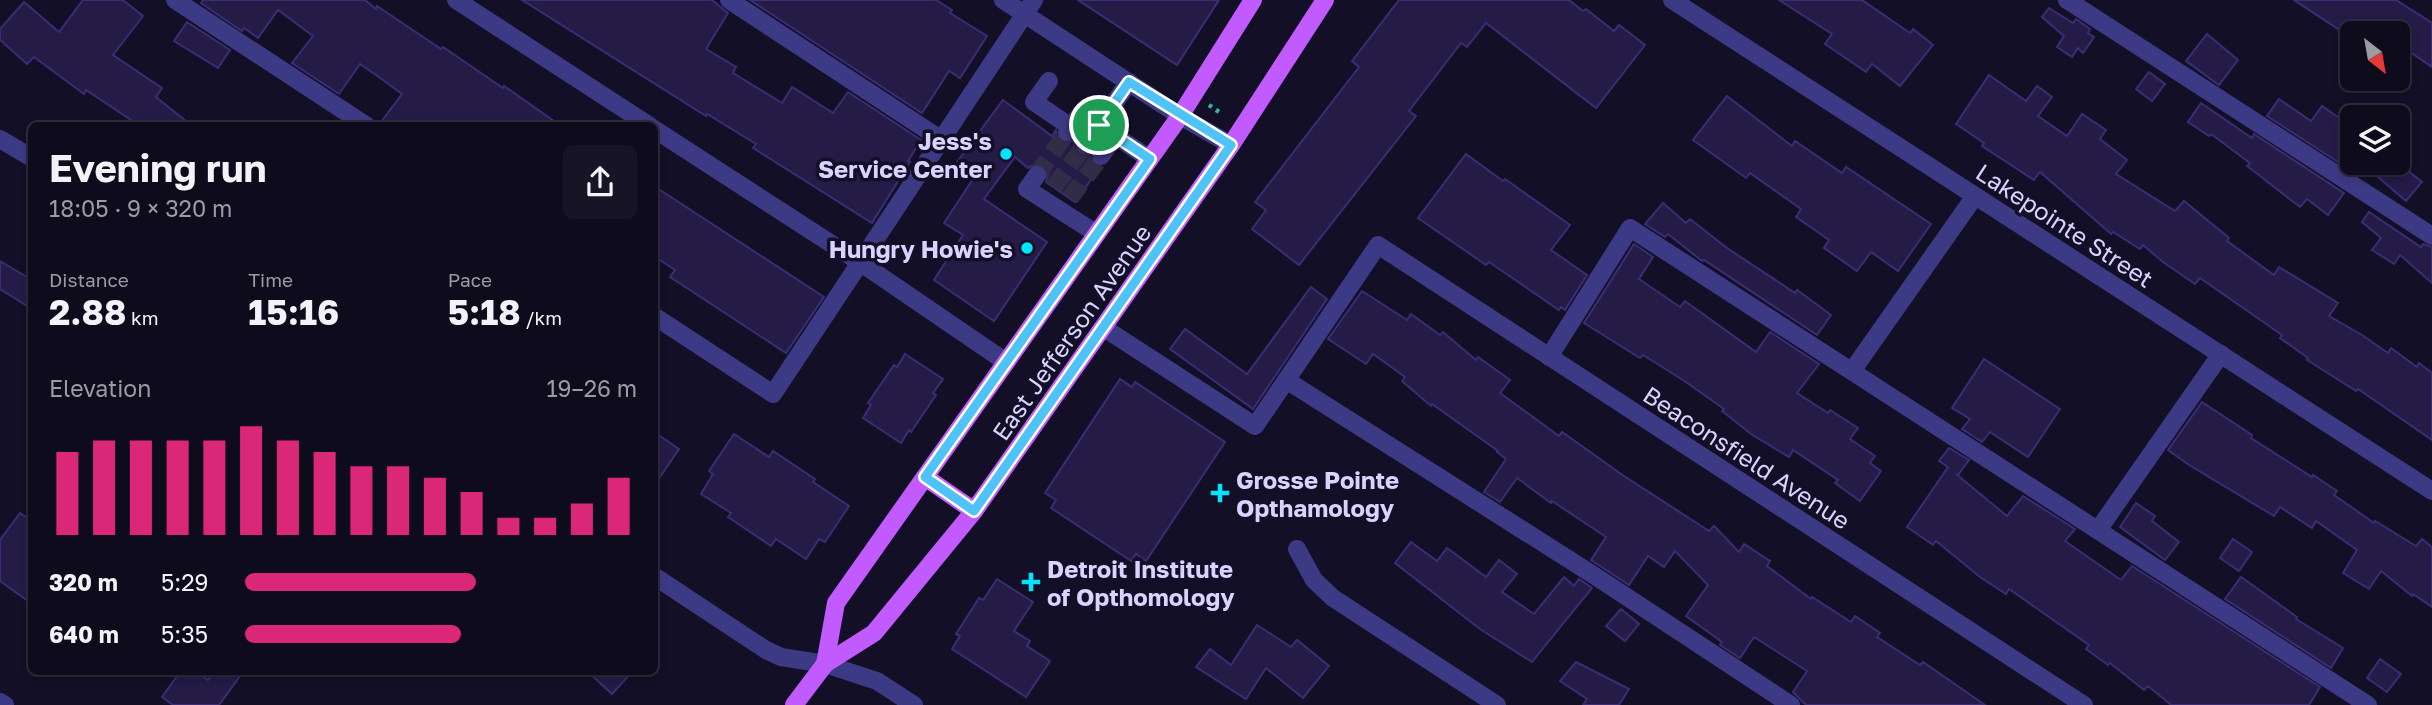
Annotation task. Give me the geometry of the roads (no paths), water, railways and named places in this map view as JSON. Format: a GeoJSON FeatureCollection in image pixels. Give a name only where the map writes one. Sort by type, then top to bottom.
{"type":"FeatureCollection","features":[{"type":"Feature","properties":{"kind":"main road","name":"East Jefferson Avenue"},"geometry":{"type":"LineString","coordinates":[[825,664],[836,603],[1180,116],[1253,0]]}},
{"type":"Feature","properties":{"kind":"main road","name":"East Jefferson Avenue"},"geometry":{"type":"LineString","coordinates":[[794,705],[825,664],[874,633],[974,511],[1231,145],[1325,0]]}},
{"type":"Feature","properties":{"kind":"main road"},"geometry":{"type":"LineString","coordinates":[[925,477],[974,511]]}},
{"type":"Feature","properties":{"kind":"street"},"geometry":{"type":"LineString","coordinates":[[175,0],[361,122]]}},
{"type":"Feature","properties":{"kind":"street"},"geometry":{"type":"LineString","coordinates":[[456,0],[644,122]]}},
{"type":"Feature","properties":{"kind":"street"},"geometry":{"type":"LineString","coordinates":[[729,0],[942,139]]}},
{"type":"Feature","properties":{"kind":"street"},"geometry":{"type":"LineString","coordinates":[[1003,0],[1029,7],[1129,82],[1180,116],[1231,145]]}},
{"type":"Feature","properties":{"kind":"street","name":"Lakepointe Street"},"geometry":{"type":"LineString","coordinates":[[1672,0],[2432,491]]}},
{"type":"Feature","properties":{"kind":"street"},"geometry":{"type":"LineString","coordinates":[[2067,0],[2432,236]]}},
{"type":"Feature","properties":{"kind":"street"},"geometry":{"type":"LineString","coordinates":[[658,319],[773,394],[1029,7]]}},
{"type":"Feature","properties":{"kind":"street"},"geometry":{"type":"LineString","coordinates":[[1049,81],[1034,102],[1069,130],[1081,113],[1150,159]]}},
{"type":"Feature","properties":{"kind":"street"},"geometry":{"type":"LineString","coordinates":[[1085,145],[1129,82]]}},
{"type":"Feature","properties":{"kind":"street"},"geometry":{"type":"LineString","coordinates":[[658,131],[861,263],[1006,362]]}},
{"type":"Feature","properties":{"kind":"street"},"geometry":{"type":"LineString","coordinates":[[1101,156],[1115,136]]}},
{"type":"Feature","properties":{"kind":"street"},"geometry":{"type":"LineString","coordinates":[[0,139],[28,156]]}},
{"type":"Feature","properties":{"kind":"street"},"geometry":{"type":"LineString","coordinates":[[1037,175],[1027,189],[1049,194],[1097,234]]}},
{"type":"Feature","properties":{"kind":"street"},"geometry":{"type":"LineString","coordinates":[[1852,371],[1975,196]]}},
{"type":"Feature","properties":{"kind":"street"},"geometry":{"type":"LineString","coordinates":[[1549,357],[1630,228],[2368,705]]}},
{"type":"Feature","properties":{"kind":"street","name":"Beaconsfield Avenue"},"geometry":{"type":"LineString","coordinates":[[1286,380],[1378,245],[2084,705]]}},
{"type":"Feature","properties":{"kind":"street"},"geometry":{"type":"LineString","coordinates":[[1104,328],[1255,426],[1286,380],[1595,576],[1791,705]]}},
{"type":"Feature","properties":{"kind":"street"},"geometry":{"type":"LineString","coordinates":[[2098,530],[2221,354]]}},
{"type":"Feature","properties":{"kind":"street"},"geometry":{"type":"LineString","coordinates":[[1297,549],[1314,580],[1333,598],[1497,705]]}},
{"type":"Feature","properties":{"kind":"street"},"geometry":{"type":"LineString","coordinates":[[658,579],[766,650],[781,657],[825,664],[877,681],[914,705]]}},
{"type":"Feature","properties":{"kind":"street"},"geometry":{"type":"LineString","coordinates":[[0,702],[5,705]]}},
{"type":"Feature","properties":{"kind":"tunnel"},"geometry":{"type":"LineString","coordinates":[[1037,175],[1067,132]]}},
{"type":"Feature","properties":{"kind":"tunnel"},"geometry":{"type":"LineString","coordinates":[[1054,187],[1085,145]]}},
{"type":"Feature","properties":{"kind":"tunnel"},"geometry":{"type":"LineString","coordinates":[[1070,198],[1101,156]]}},
{"type":"Feature","properties":{"kind":"place","name":"Jess's Service Center"},"geometry":{"type":"Point","coordinates":[1006,154]}},
{"type":"Feature","properties":{"kind":"place","name":"Hungry Howie's"},"geometry":{"type":"Point","coordinates":[1027,248]}},
{"type":"Feature","properties":{"kind":"place","name":"Grosse Pointe Opthamology"},"geometry":{"type":"Point","coordinates":[1220,493]}},
{"type":"Feature","properties":{"kind":"place","name":"Detroit Institute of Opthomology"},"geometry":{"type":"Point","coordinates":[1031,582]}}]}
